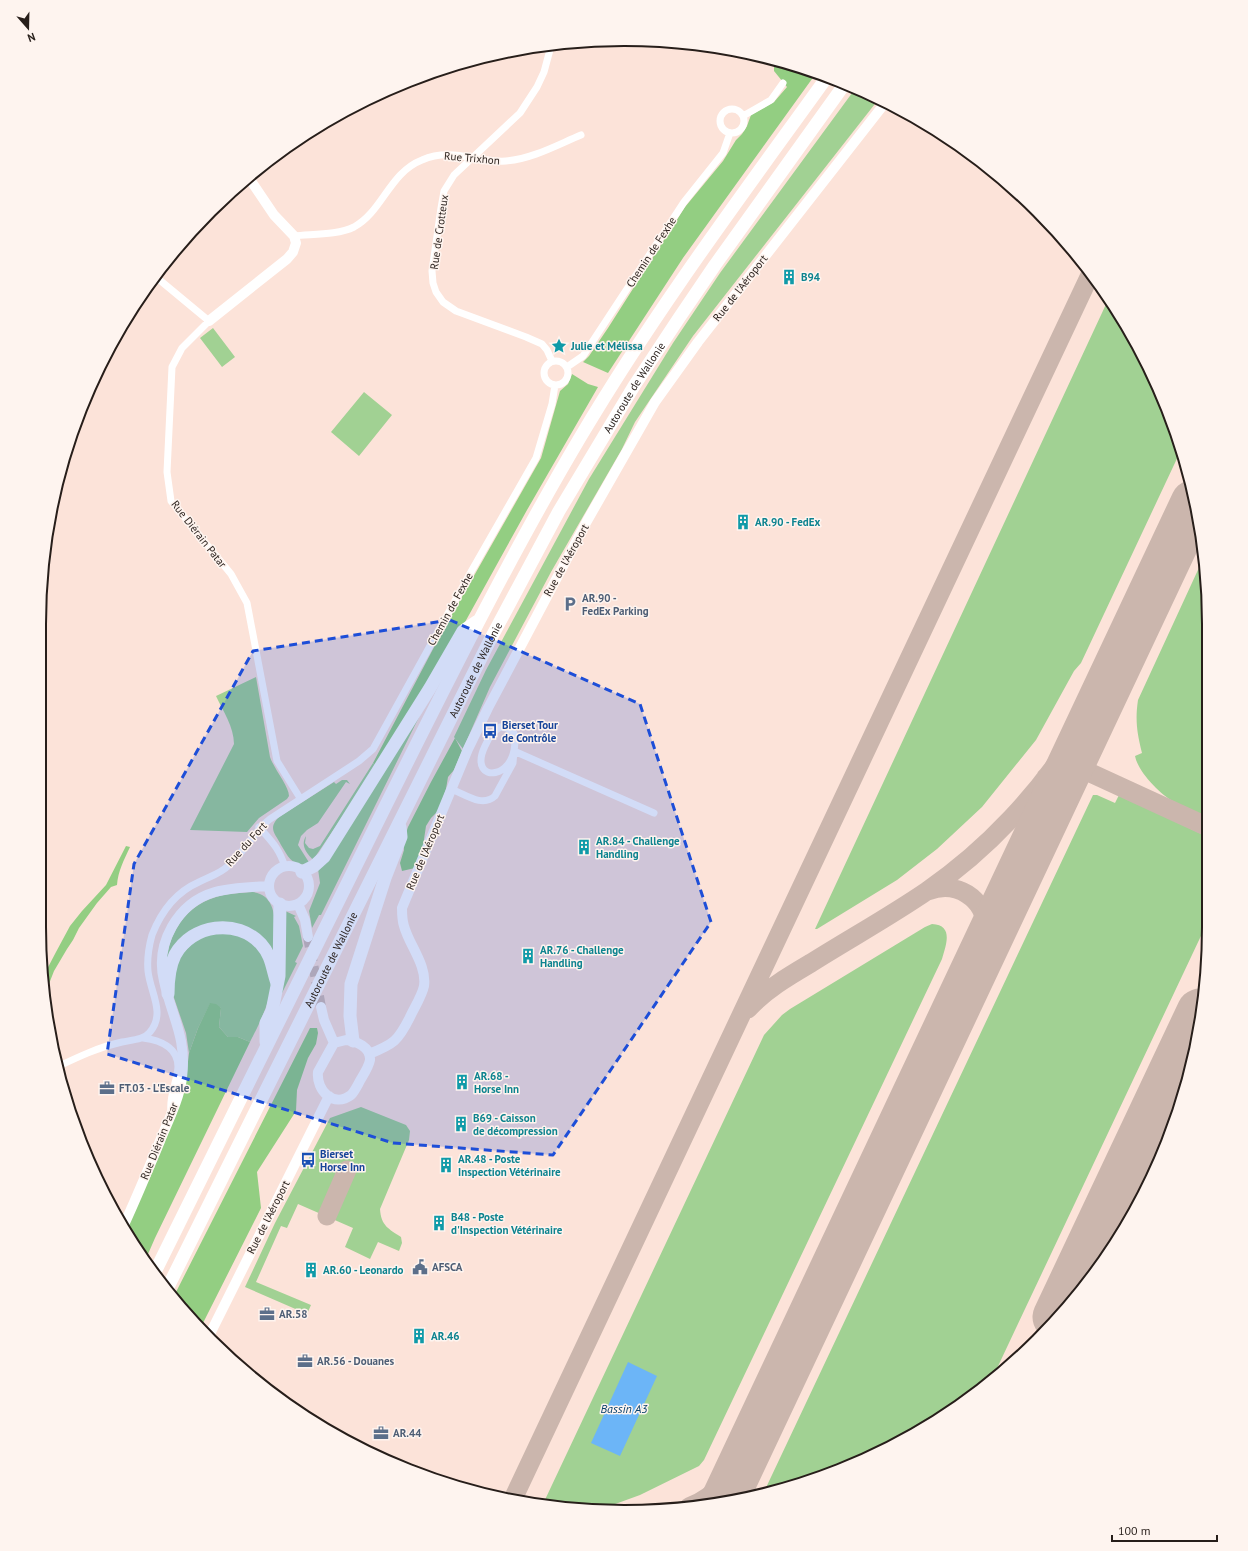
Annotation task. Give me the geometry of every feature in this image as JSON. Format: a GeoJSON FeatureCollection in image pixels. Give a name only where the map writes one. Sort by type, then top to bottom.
{"type":"FeatureCollection","features":[{"type":"Feature","properties":{"kind":"highway","name":"Autoroute de Wallonie"},"geometry":{"type":"LineString","coordinates":[[157,1268],[479,620],[544,498],[619,373],[699,254],[823,82]]}},
{"type":"Feature","properties":{"kind":"highway","name":"Autoroute de Wallonie"},"geometry":{"type":"LineString","coordinates":[[169,1284],[490,640],[559,510],[634,386],[715,265],[841,89]]}},
{"type":"Feature","properties":{"kind":"highway"},"geometry":{"type":"LineString","coordinates":[[302,872],[314,866],[324,858],[430,688],[463,631],[479,620]]}},
{"type":"Feature","properties":{"kind":"highway"},"geometry":{"type":"LineString","coordinates":[[353,1041],[350,1016],[351,984],[385,878],[401,837],[399,821]]}},
{"type":"Feature","properties":{"kind":"highway"},"geometry":{"type":"LineString","coordinates":[[265,1048],[266,1023],[272,1011],[279,970],[280,904]]}},
{"type":"Feature","properties":{"kind":"highway"},"geometry":{"type":"LineString","coordinates":[[168,994],[169,973],[179,949],[186,941],[195,935],[212,929],[223,928],[242,931],[261,944],[269,956],[277,983]]}},
{"type":"Feature","properties":{"kind":"street","name":"Rue de Crotteux"},"geometry":{"type":"LineString","coordinates":[[550,51],[544,72],[537,87],[520,112],[454,175],[444,191],[432,271],[433,283],[436,292],[443,302],[456,311],[526,336],[542,344],[547,350],[552,361]]}},
{"type":"Feature","properties":{"kind":"street"},"geometry":{"type":"LineString","coordinates":[[743,116],[771,100],[783,84]]}},
{"type":"Feature","properties":{"kind":"street","name":"Rue de l'Aéroport"},"geometry":{"type":"LineString","coordinates":[[369,1054],[394,1043],[401,1035],[424,987],[420,966],[404,927],[402,908],[477,729],[588,521],[658,397],[702,336],[882,107]]}},
{"type":"Feature","properties":{"kind":"street"},"geometry":{"type":"LineString","coordinates":[[731,109],[736,110],[743,116],[744,120],[742,129],[734,133],[730,133],[722,128],[720,118],[722,114],[731,109]]}},
{"type":"Feature","properties":{"kind":"street","name":"Chemin de Fexhe"},"geometry":{"type":"LineString","coordinates":[[566,367],[583,356],[676,213],[723,153],[730,133]]}},
{"type":"Feature","properties":{"kind":"street","name":"Rue Trixhon"},"geometry":{"type":"LineString","coordinates":[[294,236],[345,230],[359,224],[371,212],[401,173],[422,160],[436,155],[447,154],[497,161],[513,160],[539,152],[581,135]]}},
{"type":"Feature","properties":{"kind":"street"},"geometry":{"type":"LineString","coordinates":[[252,182],[274,215],[294,236]]}},
{"type":"Feature","properties":{"kind":"street","name":"Rue Diérain Patar"},"geometry":{"type":"LineString","coordinates":[[294,236],[296,244],[293,252],[287,259],[209,321],[182,348],[172,367],[167,472],[171,501],[230,574],[247,603],[277,761],[300,798]]}},
{"type":"Feature","properties":{"kind":"street"},"geometry":{"type":"LineString","coordinates":[[159,280],[209,321]]}},
{"type":"Feature","properties":{"kind":"street"},"geometry":{"type":"LineString","coordinates":[[552,361],[560,362],[566,367],[568,376],[563,382],[555,385],[550,384],[544,377],[545,367],[552,361]]}},
{"type":"Feature","properties":{"kind":"street","name":"Chemin de Fexhe"},"geometry":{"type":"LineString","coordinates":[[300,798],[359,761],[373,750],[472,570],[536,458],[552,404],[555,385]]}},
{"type":"Feature","properties":{"kind":"street"},"geometry":{"type":"LineString","coordinates":[[451,789],[483,802],[491,799],[495,796],[513,763],[514,751],[514,733],[507,728],[500,727],[492,732],[480,756],[480,762],[487,772],[492,774],[502,770],[507,766],[514,751]]}},
{"type":"Feature","properties":{"kind":"street"},"geometry":{"type":"LineString","coordinates":[[514,751],[654,813]]}},
{"type":"Feature","properties":{"kind":"street","name":"Rue du Fort"},"geometry":{"type":"LineString","coordinates":[[142,1038],[150,1034],[157,1017],[158,1008],[148,972],[148,955],[152,936],[161,916],[186,888],[227,868],[239,856],[259,827],[300,798]]}},
{"type":"Feature","properties":{"kind":"street"},"geometry":{"type":"LineString","coordinates":[[259,827],[276,845],[285,867]]}},
{"type":"Feature","properties":{"kind":"street"},"geometry":{"type":"LineString","coordinates":[[285,867],[291,867],[302,872],[306,877],[308,889],[303,900],[292,906],[280,904],[272,897],[269,882],[274,874],[285,867]]}},
{"type":"Feature","properties":{"kind":"street","name":"Rue Diérain Patar"},"geometry":{"type":"LineString","coordinates":[[125,1220],[172,1114],[182,1079],[184,1051],[178,1025],[163,980],[162,966],[164,944],[174,923],[185,910],[199,899],[215,892],[269,886]]}},
{"type":"Feature","properties":{"kind":"street"},"geometry":{"type":"LineString","coordinates":[[298,904],[305,920],[308,937]]}},
{"type":"Feature","properties":{"kind":"street"},"geometry":{"type":"LineString","coordinates":[[321,1007],[324,1020],[334,1043]]}},
{"type":"Feature","properties":{"kind":"street"},"geometry":{"type":"LineString","coordinates":[[63,1064],[87,1053],[121,1042],[142,1038],[155,1039],[163,1043],[174,1054],[178,1066],[170,1100],[172,1114]]}},
{"type":"Feature","properties":{"kind":"street"},"geometry":{"type":"LineString","coordinates":[[340,1041],[353,1041],[359,1043],[369,1054],[370,1062],[352,1094],[340,1099],[329,1096],[320,1089],[317,1077],[318,1072],[334,1043],[340,1041]]}},
{"type":"Feature","properties":{"kind":"street","name":"Rue de l'Aéroport"},"geometry":{"type":"LineString","coordinates":[[211,1332],[329,1096]]}},
{"type":"Feature","properties":{"kind":"highlighted area"},"geometry":{"type":"Polygon","coordinates":[[[450,620],[640,704],[711,922],[553,1155],[393,1143],[107,1054],[134,864],[253,651],[450,620]]]}},
{"type":"Feature","properties":{"kind":"green space"},"geometry":{"type":"Polygon","coordinates":[[[774,66],[813,78],[683,258],[608,373],[583,362],[589,356],[608,328],[685,207],[723,161],[736,140],[742,134],[751,115],[774,102],[787,87],[774,71],[774,66]]]}},
{"type":"Feature","properties":{"kind":"green space"},"geometry":{"type":"Polygon","coordinates":[[[852,93],[875,104],[693,336],[635,422],[622,449],[551,572],[490,687],[463,749],[454,737],[486,670],[589,479],[673,343],[720,273],[852,93]]]}},
{"type":"Feature","properties":{"kind":"green space"},"geometry":{"type":"Polygon","coordinates":[[[1106,304],[1125,335],[1142,368],[1158,403],[1177,458],[1081,663],[1074,671],[1036,740],[982,807],[937,849],[897,880],[815,929],[1106,304]]]}},
{"type":"Feature","properties":{"kind":"green space"},"geometry":{"type":"Polygon","coordinates":[[[213,328],[235,357],[222,367],[200,338],[213,328]]]}},
{"type":"Feature","properties":{"kind":"green space"},"geometry":{"type":"Polygon","coordinates":[[[572,374],[588,384],[598,387],[527,510],[459,633],[377,766],[373,763],[442,632],[541,458],[560,391],[568,384],[572,374]]]}},
{"type":"Feature","properties":{"kind":"green space"},"geometry":{"type":"Polygon","coordinates":[[[364,392],[392,415],[359,456],[331,432],[364,392]]]}},
{"type":"Feature","properties":{"kind":"green space"},"geometry":{"type":"Polygon","coordinates":[[[1199,568],[1202,624],[1202,815],[1187,809],[1162,794],[1140,769],[1135,756],[1142,753],[1137,726],[1138,700],[1199,568]]]}},
{"type":"Feature","properties":{"kind":"green space"},"geometry":{"type":"Polygon","coordinates":[[[256,677],[270,757],[287,787],[289,796],[287,799],[259,818],[247,832],[190,830],[234,744],[234,738],[230,725],[216,696],[256,677]]]}},
{"type":"Feature","properties":{"kind":"green space"},"geometry":{"type":"Polygon","coordinates":[[[428,699],[321,915],[319,915],[312,928],[309,911],[320,883],[318,869],[428,699]]]}},
{"type":"Feature","properties":{"kind":"green space"},"geometry":{"type":"Polygon","coordinates":[[[455,738],[462,751],[454,770],[448,777],[446,789],[439,810],[426,826],[423,846],[415,868],[402,871],[400,863],[404,850],[403,842],[408,827],[455,738]]]}},
{"type":"Feature","properties":{"kind":"green space"},"geometry":{"type":"Polygon","coordinates":[[[373,763],[377,766],[313,860],[304,846],[306,836],[305,843],[309,848],[313,849],[320,846],[373,763]]]}},
{"type":"Feature","properties":{"kind":"green space"},"geometry":{"type":"Polygon","coordinates":[[[342,780],[347,780],[350,784],[346,782],[318,823],[301,836],[298,845],[310,864],[304,865],[295,863],[289,858],[275,834],[273,828],[275,821],[334,782],[336,784],[342,780]]]}},
{"type":"Feature","properties":{"kind":"green space"},"geometry":{"type":"Polygon","coordinates":[[[1093,795],[1097,795],[1115,803],[1119,795],[1202,834],[1202,934],[997,1369],[945,1408],[913,1428],[880,1445],[845,1461],[810,1474],[766,1487],[1093,795]]]}},
{"type":"Feature","properties":{"kind":"green space"},"geometry":{"type":"Polygon","coordinates":[[[126,846],[130,847],[120,870],[117,885],[111,887],[79,928],[54,971],[49,984],[47,969],[70,926],[106,885],[126,846]]]}},
{"type":"Feature","properties":{"kind":"green space"},"geometry":{"type":"Polygon","coordinates":[[[253,892],[262,895],[269,901],[272,908],[275,927],[274,956],[268,947],[212,925],[166,965],[170,943],[175,932],[187,914],[195,907],[205,901],[221,896],[234,893],[253,892]]]}},
{"type":"Feature","properties":{"kind":"green space"},"geometry":{"type":"Polygon","coordinates":[[[283,910],[296,916],[294,917],[299,926],[303,946],[295,962],[297,963],[282,993],[283,910]]]}},
{"type":"Feature","properties":{"kind":"green space"},"geometry":{"type":"Polygon","coordinates":[[[932,924],[939,925],[946,932],[947,937],[942,959],[704,1460],[699,1466],[640,1495],[613,1505],[586,1504],[545,1499],[764,1035],[782,1015],[790,1009],[932,924]]]}},
{"type":"Feature","properties":{"kind":"green space"},"geometry":{"type":"Polygon","coordinates":[[[231,932],[256,943],[266,963],[270,975],[271,991],[265,1009],[250,1042],[238,1037],[228,1037],[219,1027],[221,1008],[210,1004],[198,1028],[189,1053],[186,1033],[173,995],[176,960],[200,936],[231,932]]]}},
{"type":"Feature","properties":{"kind":"green space"},"geometry":{"type":"Polygon","coordinates":[[[210,1003],[216,1004],[221,1008],[219,1027],[228,1037],[238,1037],[250,1042],[148,1255],[128,1224],[186,1079],[189,1053],[198,1028],[210,1003]]]}},
{"type":"Feature","properties":{"kind":"green space"},"geometry":{"type":"Polygon","coordinates":[[[310,1028],[317,1028],[318,1033],[316,1044],[308,1058],[297,1090],[296,1111],[257,1172],[261,1208],[203,1323],[176,1292],[310,1028]]]}},
{"type":"Feature","properties":{"kind":"green space"},"geometry":{"type":"Polygon","coordinates":[[[361,1107],[406,1125],[410,1131],[409,1140],[380,1209],[382,1219],[386,1226],[401,1237],[402,1243],[399,1251],[378,1242],[370,1259],[345,1247],[353,1228],[298,1204],[287,1228],[281,1226],[256,1282],[311,1305],[307,1314],[245,1287],[275,1223],[330,1118],[361,1107]]]}},
{"type":"Feature","properties":{"kind":"water","name":"Bassin A3"},"geometry":{"type":"Polygon","coordinates":[[[628,1362],[657,1376],[620,1456],[591,1443],[628,1362]]]}},
{"type":"Feature","properties":{"kind":"taxiway"},"geometry":{"type":"LineString","coordinates":[[515,1495],[1088,279]]}},
{"type":"Feature","properties":{"kind":"taxiway"},"geometry":{"type":"LineString","coordinates":[[748,1009],[762,996],[786,978],[884,919],[927,891],[971,857],[1011,818],[1048,776],[1079,730],[1113,670],[1144,610]]}},
{"type":"Feature","properties":{"kind":"taxiway"},"geometry":{"type":"LineString","coordinates":[[1046,777],[1063,769],[1082,769],[1202,824]]}},
{"type":"Feature","properties":{"kind":"taxiway"},"geometry":{"type":"LineString","coordinates":[[928,891],[938,888],[949,888],[967,894],[975,900],[984,917],[986,928],[985,939],[980,956]]}},
{"type":"Feature","properties":{"kind":"taxiway"},"geometry":{"type":"LineString","coordinates":[[327,1216],[347,1170]]}},
{"type":"Feature","properties":{"kind":"taxiway"},"geometry":{"type":"LineString","coordinates":[[704,1499],[717,1490],[731,1475],[749,1447]]}},
{"type":"Feature","properties":{"kind":"taxiway"},"geometry":{"type":"LineString","coordinates":[[734,1495],[736,1475]]}},
{"type":"Feature","properties":{"kind":"runway"},"geometry":{"type":"LineString","coordinates":[[726,1496],[1191,510]]}},
{"type":"Feature","properties":{"kind":"runway"},"geometry":{"type":"LineString","coordinates":[[1062,1304],[1193,1027]]}},
{"type":"Feature","properties":{"kind":"tunnel"},"geometry":{"type":"LineString","coordinates":[[308,937],[321,1007]]}},
{"type":"Feature","properties":{"kind":"place","name":"B94"},"geometry":{"type":"Point","coordinates":[789,277]}},
{"type":"Feature","properties":{"kind":"place","name":"Julie et Mélissa"},"geometry":{"type":"Point","coordinates":[559,346]}},
{"type":"Feature","properties":{"kind":"place","name":"AR.90 - FedEx"},"geometry":{"type":"Point","coordinates":[743,522]}},
{"type":"Feature","properties":{"kind":"place","name":"AR.90 - FedEx Parking"},"geometry":{"type":"Point","coordinates":[570,604]}},
{"type":"Feature","properties":{"kind":"place","name":"Bierset Tour de Contrôle"},"geometry":{"type":"Point","coordinates":[490,731]}},
{"type":"Feature","properties":{"kind":"place","name":"AR.84 - Challenge Handling"},"geometry":{"type":"Point","coordinates":[584,847]}},
{"type":"Feature","properties":{"kind":"place","name":"AR.76 - Challenge Handling"},"geometry":{"type":"Point","coordinates":[528,956]}},
{"type":"Feature","properties":{"kind":"place","name":"AR.68 - Horse Inn"},"geometry":{"type":"Point","coordinates":[462,1082]}},
{"type":"Feature","properties":{"kind":"place","name":"FT.03 - L'Escale"},"geometry":{"type":"Point","coordinates":[107,1088]}},
{"type":"Feature","properties":{"kind":"place","name":"B69 - Caisson de décompression"},"geometry":{"type":"Point","coordinates":[461,1124]}},
{"type":"Feature","properties":{"kind":"place","name":"Bierset Horse Inn"},"geometry":{"type":"Point","coordinates":[308,1160]}},
{"type":"Feature","properties":{"kind":"place","name":"AR.48 - Poste Inspection Vétérinaire"},"geometry":{"type":"Point","coordinates":[446,1165]}},
{"type":"Feature","properties":{"kind":"place","name":"B48 - Poste d'Inspection Vétérinaire"},"geometry":{"type":"Point","coordinates":[439,1223]}},
{"type":"Feature","properties":{"kind":"place","name":"AFSCA"},"geometry":{"type":"Point","coordinates":[420,1267]}},
{"type":"Feature","properties":{"kind":"place","name":"AR.60 - Leonardo"},"geometry":{"type":"Point","coordinates":[311,1270]}},
{"type":"Feature","properties":{"kind":"place","name":"AR.58"},"geometry":{"type":"Point","coordinates":[267,1314]}},
{"type":"Feature","properties":{"kind":"place","name":"AR.46"},"geometry":{"type":"Point","coordinates":[419,1336]}},
{"type":"Feature","properties":{"kind":"place","name":"AR.56 - Douanes"},"geometry":{"type":"Point","coordinates":[305,1361]}},
{"type":"Feature","properties":{"kind":"place","name":"AR.44"},"geometry":{"type":"Point","coordinates":[381,1433]}}]}
